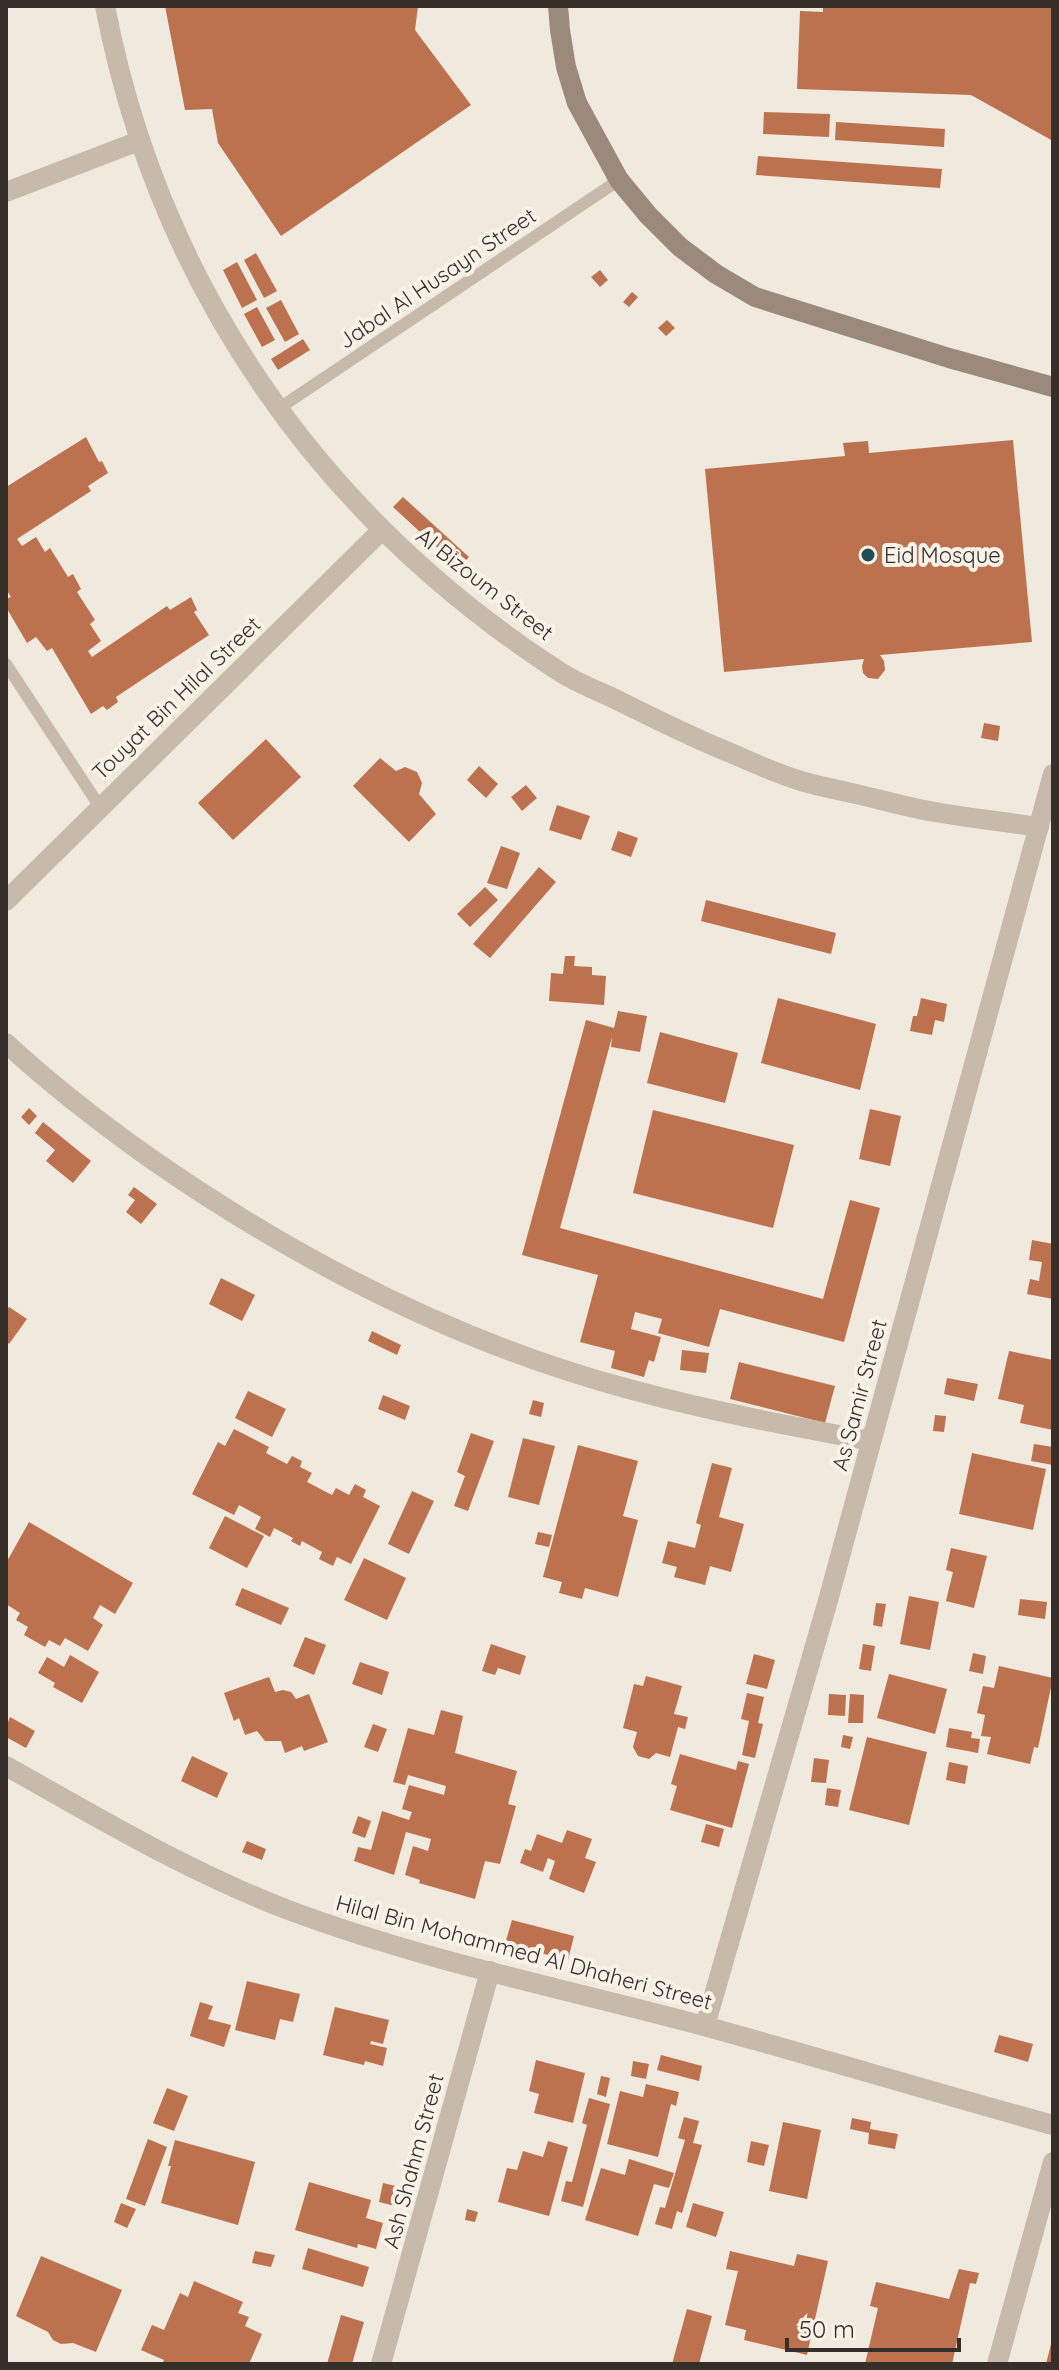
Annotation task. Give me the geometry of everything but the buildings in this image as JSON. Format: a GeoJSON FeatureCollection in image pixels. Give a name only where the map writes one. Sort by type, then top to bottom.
{"type":"FeatureCollection","features":[{"type":"Feature","properties":{"kind":"street","name":"Al Bizoum Street"},"geometry":{"type":"LineString","coordinates":[[105,6],[114,53],[139,141],[171,224],[219,319],[278,409],[327,472],[381,531],[454,596],[559,672],[682,733],[795,779],[921,809],[1039,827]]}},
{"type":"Feature","properties":{"kind":"street"},"geometry":{"type":"LineString","coordinates":[[558,6],[564,55],[577,103],[619,180],[680,247],[716,274],[755,297],[1053,387]]}},
{"type":"Feature","properties":{"kind":"street"},"geometry":{"type":"LineString","coordinates":[[6,192],[139,141]]}},
{"type":"Feature","properties":{"kind":"street","name":"Touyat Bin Hilal Street"},"geometry":{"type":"LineString","coordinates":[[6,901],[381,531]]}},
{"type":"Feature","properties":{"kind":"street","name":"As Samir Street"},"geometry":{"type":"LineString","coordinates":[[705,2026],[829,1597],[1053,774]]}},
{"type":"Feature","properties":{"kind":"street"},"geometry":{"type":"LineString","coordinates":[[6,1043],[109,1128],[204,1196],[304,1255],[408,1308],[516,1352],[627,1389],[740,1417],[871,1441]]}},
{"type":"Feature","properties":{"kind":"street","name":"Hilal Bin Mohammed Al Dhaheri Street"},"geometry":{"type":"LineString","coordinates":[[6,1766],[160,1853],[225,1884],[358,1934],[705,2026],[1053,2125]]}},
{"type":"Feature","properties":{"kind":"street","name":"Ash Shahm Street"},"geometry":{"type":"LineString","coordinates":[[381,2364],[490,1971]]}},
{"type":"Feature","properties":{"kind":"street"},"geometry":{"type":"LineString","coordinates":[[997,2364],[1053,2162]]}},
{"type":"Feature","properties":{"kind":"lane","name":"Jabal Al Husayn Street"},"geometry":{"type":"LineString","coordinates":[[278,409],[619,180]]}},
{"type":"Feature","properties":{"kind":"lane"},"geometry":{"type":"LineString","coordinates":[[6,664],[100,807]]}},
{"type":"Feature","properties":{"kind":"place","name":"Eid Mosque"},"geometry":{"type":"Point","coordinates":[868,555]}}]}
